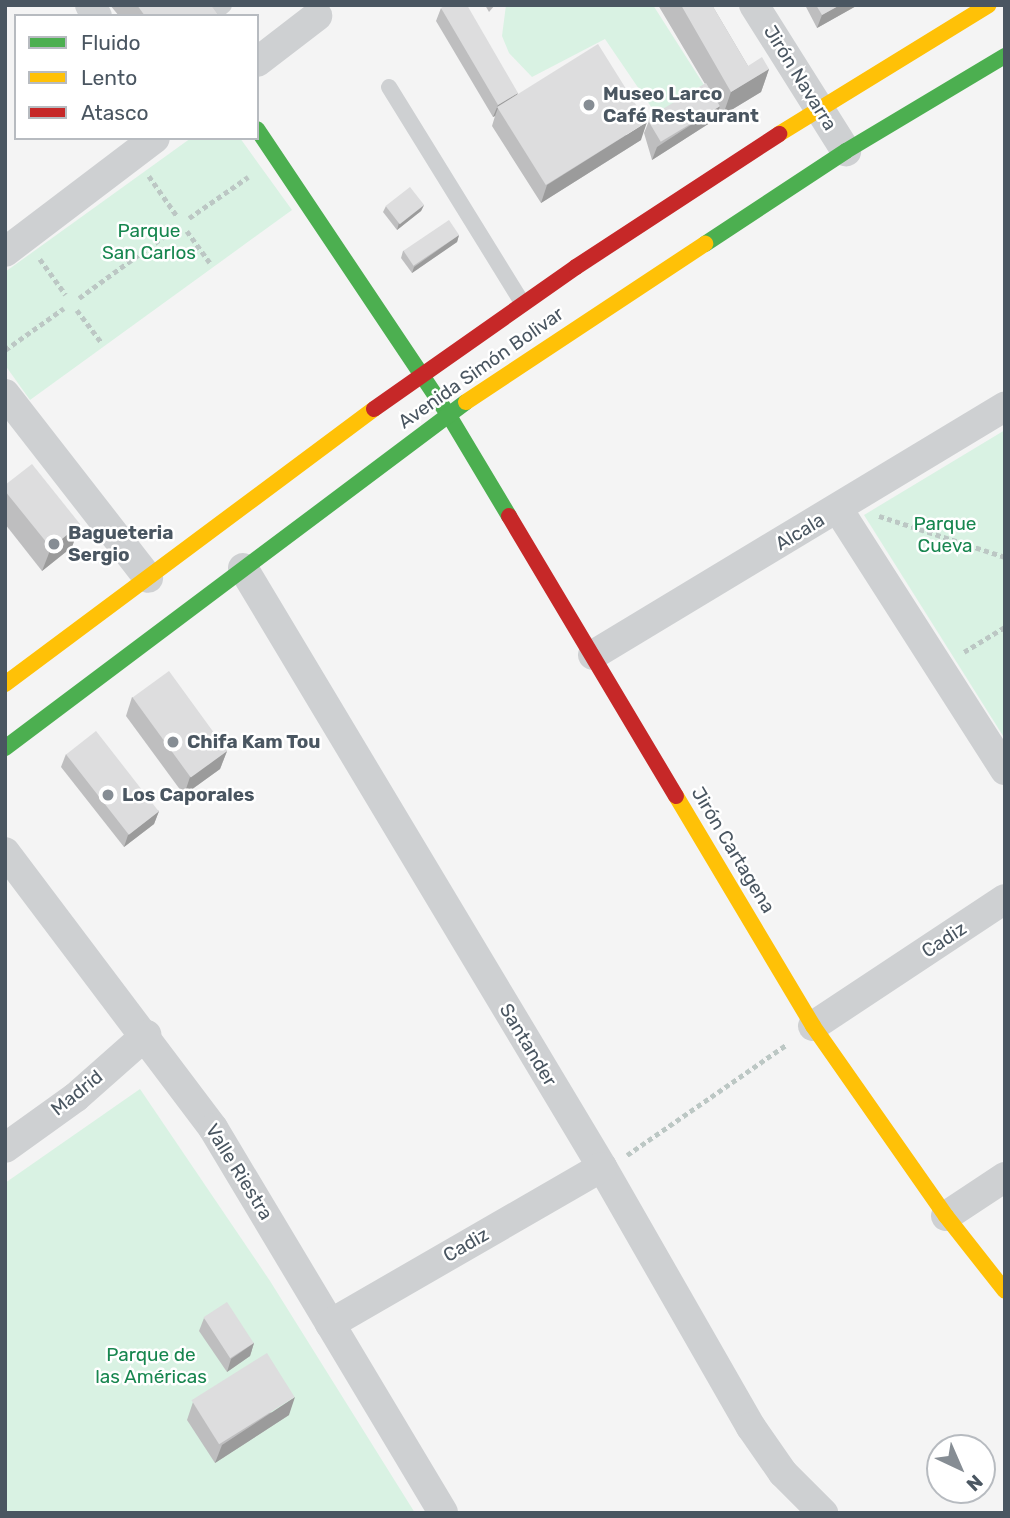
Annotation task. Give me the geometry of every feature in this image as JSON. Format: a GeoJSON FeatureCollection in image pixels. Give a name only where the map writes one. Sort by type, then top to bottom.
{"type":"FeatureCollection","features":[{"type":"Feature","properties":{"kind":"main road","name":"Avenida Simón Bolivar"},"geometry":{"type":"LineString","coordinates":[[5,684],[421,374],[819,108],[989,5]]}},
{"type":"Feature","properties":{"kind":"main road","name":"Avenida Simón Bolivar"},"geometry":{"type":"LineString","coordinates":[[5,748],[448,414],[846,151],[1005,56]]}},
{"type":"Feature","properties":{"kind":"main road"},"geometry":{"type":"LineString","coordinates":[[259,132],[448,414]]}},
{"type":"Feature","properties":{"kind":"main road","name":"Jirón Cartagena"},"geometry":{"type":"LineString","coordinates":[[448,414],[813,1026],[946,1216],[1005,1292]]}},
{"type":"Feature","properties":{"kind":"street","name":"Jirón Navarra"},"geometry":{"type":"LineString","coordinates":[[754,5],[846,151]]}},
{"type":"Feature","properties":{"kind":"street"},"geometry":{"type":"LineString","coordinates":[[259,60],[317,16]]}},
{"type":"Feature","properties":{"kind":"street"},"geometry":{"type":"LineString","coordinates":[[15,245],[145,146]]}},
{"type":"Feature","properties":{"kind":"street"},"geometry":{"type":"LineString","coordinates":[[5,394],[148,578]]}},
{"type":"Feature","properties":{"kind":"street","name":"Alcala"},"geometry":{"type":"LineString","coordinates":[[593,655],[842,507],[1005,406]]}},
{"type":"Feature","properties":{"kind":"street"},"geometry":{"type":"LineString","coordinates":[[842,507],[1005,770]]}},
{"type":"Feature","properties":{"kind":"street","name":"Santander"},"geometry":{"type":"LineString","coordinates":[[243,568],[602,1167],[751,1427],[783,1473],[823,1513]]}},
{"type":"Feature","properties":{"kind":"street","name":"Valle Riestra"},"geometry":{"type":"LineString","coordinates":[[5,852],[146,1035],[213,1128],[443,1513]]}},
{"type":"Feature","properties":{"kind":"street","name":"Cadiz"},"geometry":{"type":"LineString","coordinates":[[813,1026],[1005,899]]}},
{"type":"Feature","properties":{"kind":"street","name":"Madrid"},"geometry":{"type":"LineString","coordinates":[[5,1148],[76,1097],[146,1035]]}},
{"type":"Feature","properties":{"kind":"street","name":"Cadiz"},"geometry":{"type":"LineString","coordinates":[[330,1324],[602,1167]]}},
{"type":"Feature","properties":{"kind":"street"},"geometry":{"type":"LineString","coordinates":[[946,1216],[1005,1177]]}},
{"type":"Feature","properties":{"kind":"lane"},"geometry":{"type":"LineString","coordinates":[[389,87],[523,304]]}},
{"type":"Feature","properties":{"kind":"path"},"geometry":{"type":"LineString","coordinates":[[145,146],[177,216]]}},
{"type":"Feature","properties":{"kind":"path"},"geometry":{"type":"LineString","coordinates":[[189,218],[277,156]]}},
{"type":"Feature","properties":{"kind":"path"},"geometry":{"type":"LineString","coordinates":[[79,298],[174,229]]}},
{"type":"Feature","properties":{"kind":"path"},"geometry":{"type":"LineString","coordinates":[[187,231],[210,263]]}},
{"type":"Feature","properties":{"kind":"path"},"geometry":{"type":"LineString","coordinates":[[15,245],[66,295]]}},
{"type":"Feature","properties":{"kind":"path"},"geometry":{"type":"LineString","coordinates":[[5,350],[64,308]]}},
{"type":"Feature","properties":{"kind":"path"},"geometry":{"type":"LineString","coordinates":[[77,310],[101,342]]}},
{"type":"Feature","properties":{"kind":"path"},"geometry":{"type":"LineString","coordinates":[[842,507],[1005,556]]}},
{"type":"Feature","properties":{"kind":"path"},"geometry":{"type":"LineString","coordinates":[[939,667],[1005,627]]}},
{"type":"Feature","properties":{"kind":"path"},"geometry":{"type":"LineString","coordinates":[[602,1167],[620,1160],[813,1026]]}},
{"type":"Feature","properties":{"kind":"green space"},"geometry":{"type":"Polygon","coordinates":[[[506,5],[653,5],[704,85],[656,114],[605,39],[532,77],[509,53],[502,36],[506,5]]]}},
{"type":"Feature","properties":{"kind":"green space","name":"Parque San Carlos"},"geometry":{"type":"Polygon","coordinates":[[[188,140],[241,140],[292,210],[30,400],[5,365],[5,272],[188,140]]]}},
{"type":"Feature","properties":{"kind":"green space","name":"Parque Cueva"},"geometry":{"type":"Polygon","coordinates":[[[1005,430],[1005,739],[864,515],[1005,430]]]}},
{"type":"Feature","properties":{"kind":"green space","name":"Parque de las Américas"},"geometry":{"type":"Polygon","coordinates":[[[140,1089],[270,1281],[415,1513],[5,1513],[5,1183],[140,1089]]]}},
{"type":"Feature","properties":{"kind":"building"},"geometry":{"type":"Polygon","coordinates":[[[137,5],[211,5],[218,14],[144,14],[137,5]]]}},
{"type":"Feature","properties":{"kind":"building"},"geometry":{"type":"Polygon","coordinates":[[[446,5],[467,5],[518,93],[498,105],[441,8],[446,5]]]}},
{"type":"Feature","properties":{"kind":"building"},"geometry":{"type":"Polygon","coordinates":[[[681,5],[712,5],[748,66],[762,57],[769,69],[731,92],[681,5]]]}},
{"type":"Feature","properties":{"kind":"building"},"geometry":{"type":"Polygon","coordinates":[[[816,5],[840,5],[822,15],[816,5]]]}},
{"type":"Feature","properties":{"kind":"building"},"geometry":{"type":"Polygon","coordinates":[[[598,44],[647,122],[546,185],[497,107],[598,44]]]}},
{"type":"Feature","properties":{"kind":"building"},"geometry":{"type":"Polygon","coordinates":[[[706,83],[720,106],[661,142],[647,119],[706,83]]]}},
{"type":"Feature","properties":{"kind":"building"},"geometry":{"type":"Polygon","coordinates":[[[410,187],[424,205],[400,224],[386,206],[410,187]]]}},
{"type":"Feature","properties":{"kind":"building"},"geometry":{"type":"Polygon","coordinates":[[[449,220],[459,235],[413,266],[403,251],[449,220]]]}},
{"type":"Feature","properties":{"kind":"building"},"geometry":{"type":"Polygon","coordinates":[[[32,464],[80,524],[51,548],[5,491],[5,485],[32,464]]]}},
{"type":"Feature","properties":{"kind":"building"},"geometry":{"type":"Polygon","coordinates":[[[169,671],[227,751],[191,778],[133,697],[169,671]]]}},
{"type":"Feature","properties":{"kind":"building","name":"Los Caporales"},"geometry":{"type":"Polygon","coordinates":[[[96,731],[159,811],[129,835],[66,754],[96,731]]]}},
{"type":"Feature","properties":{"kind":"building"},"geometry":{"type":"Polygon","coordinates":[[[227,1302],[254,1343],[230,1358],[204,1317],[227,1302]]]}},
{"type":"Feature","properties":{"kind":"building"},"geometry":{"type":"Polygon","coordinates":[[[267,1353],[295,1397],[219,1444],[192,1400],[267,1353]]]}},
{"type":"Feature","properties":{"kind":"traffic: fast"},"geometry":{"type":"LineString","coordinates":[[705,244],[846,151],[1005,56]]}},
{"type":"Feature","properties":{"kind":"traffic: fast"},"geometry":{"type":"LineString","coordinates":[[259,132],[448,414],[509,516]]}},
{"type":"Feature","properties":{"kind":"traffic: fast"},"geometry":{"type":"LineString","coordinates":[[5,748],[466,402]]}},
{"type":"Feature","properties":{"kind":"traffic: slow"},"geometry":{"type":"LineString","coordinates":[[779,134],[989,5]]}},
{"type":"Feature","properties":{"kind":"traffic: slow"},"geometry":{"type":"LineString","coordinates":[[466,402],[705,244]]}},
{"type":"Feature","properties":{"kind":"traffic: slow"},"geometry":{"type":"LineString","coordinates":[[5,684],[374,409]]}},
{"type":"Feature","properties":{"kind":"traffic: slow"},"geometry":{"type":"LineString","coordinates":[[676,796],[813,1026],[946,1216],[1005,1291]]}},
{"type":"Feature","properties":{"kind":"traffic: jam"},"geometry":{"type":"LineString","coordinates":[[374,409],[576,267],[779,134]]}},
{"type":"Feature","properties":{"kind":"traffic: jam"},"geometry":{"type":"LineString","coordinates":[[509,516],[676,796]]}},
{"type":"Feature","properties":{"kind":"place","name":"Museo Larco Café Restaurant"},"geometry":{"type":"Point","coordinates":[589,105]}},
{"type":"Feature","properties":{"kind":"place","name":"Bagueteria Sergio"},"geometry":{"type":"Point","coordinates":[54,544]}},
{"type":"Feature","properties":{"kind":"place","name":"Chifa Kam Tou"},"geometry":{"type":"Point","coordinates":[173,742]}},
{"type":"Feature","properties":{"kind":"place","name":"Los Caporales"},"geometry":{"type":"Point","coordinates":[108,795]}}]}
